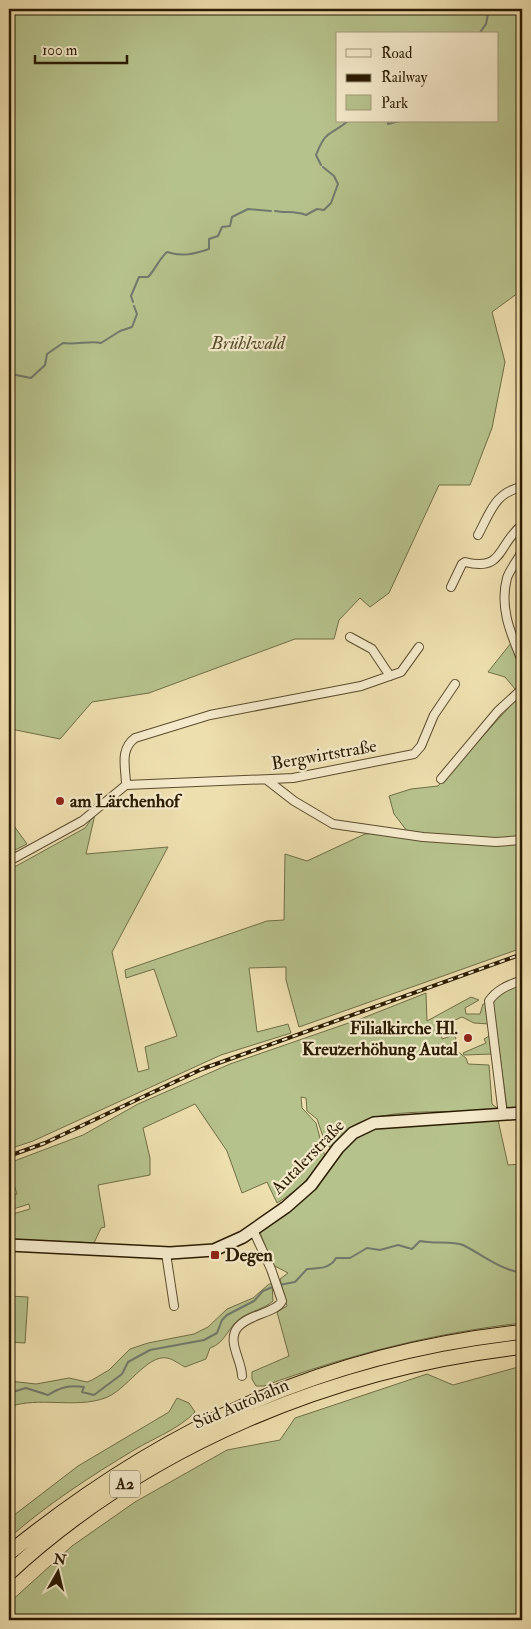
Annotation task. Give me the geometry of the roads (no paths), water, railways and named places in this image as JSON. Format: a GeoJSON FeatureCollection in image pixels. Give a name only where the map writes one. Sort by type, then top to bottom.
{"type":"FeatureCollection","features":[{"type":"Feature","properties":{"kind":"highway","name":"Süd Autobahn"},"geometry":{"type":"LineString","coordinates":[[9,1553],[61,1511],[115,1474],[207,1422],[249,1403],[313,1378],[397,1353],[522,1332]]}},
{"type":"Feature","properties":{"kind":"highway","name":"Süd Autobahn"},"geometry":{"type":"LineString","coordinates":[[9,1573],[69,1523],[124,1485],[169,1458],[255,1416],[274,1408],[400,1368],[522,1347]]}},
{"type":"Feature","properties":{"kind":"main road","name":"Autalerstraße"},"geometry":{"type":"LineString","coordinates":[[9,1245],[166,1253],[214,1250],[236,1241],[254,1230],[311,1185],[338,1148],[353,1133],[374,1123],[522,1113]]}},
{"type":"Feature","properties":{"kind":"street"},"geometry":{"type":"LineString","coordinates":[[478,535],[497,500],[509,489],[522,487]]}},
{"type":"Feature","properties":{"kind":"street"},"geometry":{"type":"LineString","coordinates":[[451,587],[464,562],[484,565],[493,562],[507,541],[522,525]]}},
{"type":"Feature","properties":{"kind":"street"},"geometry":{"type":"LineString","coordinates":[[522,551],[508,576],[503,603],[513,639],[522,661]]}},
{"type":"Feature","properties":{"kind":"street"},"geometry":{"type":"LineString","coordinates":[[350,637],[372,648],[390,676]]}},
{"type":"Feature","properties":{"kind":"street"},"geometry":{"type":"LineString","coordinates":[[9,861],[82,821],[126,786],[124,751],[127,744],[136,738],[210,715],[361,686],[401,672],[419,647]]}},
{"type":"Feature","properties":{"kind":"street","name":"Bergwirtstraße"},"geometry":{"type":"LineString","coordinates":[[126,786],[293,778],[414,754],[421,746],[434,716],[455,684]]}},
{"type":"Feature","properties":{"kind":"street"},"geometry":{"type":"LineString","coordinates":[[441,779],[498,711],[522,689]]}},
{"type":"Feature","properties":{"kind":"street"},"geometry":{"type":"LineString","coordinates":[[267,780],[294,801],[332,824],[423,837],[496,842],[522,840]]}},
{"type":"Feature","properties":{"kind":"street"},"geometry":{"type":"LineString","coordinates":[[503,1115],[489,1001],[493,994],[504,987],[522,980]]}},
{"type":"Feature","properties":{"kind":"street"},"geometry":{"type":"LineString","coordinates":[[242,1376],[233,1342],[234,1332],[245,1320],[280,1305],[282,1302],[254,1230]]}},
{"type":"Feature","properties":{"kind":"street"},"geometry":{"type":"LineString","coordinates":[[166,1253],[174,1306]]}},
{"type":"Feature","properties":{"kind":"waterway"},"geometry":{"type":"LineString","coordinates":[[480,32],[486,24],[489,9]]}},
{"type":"Feature","properties":{"kind":"waterway"},"geometry":{"type":"LineString","coordinates":[[512,9],[522,18]]}},
{"type":"Feature","properties":{"kind":"waterway"},"geometry":{"type":"LineString","coordinates":[[321,165],[316,155],[323,141],[329,134],[347,122]]}},
{"type":"Feature","properties":{"kind":"waterway"},"geometry":{"type":"LineString","coordinates":[[388,122],[388,124],[396,122]]}},
{"type":"Feature","properties":{"kind":"waterway"},"geometry":{"type":"LineString","coordinates":[[275,211],[306,215],[317,209],[324,210],[331,203],[338,184],[334,176],[323,167]]}},
{"type":"Feature","properties":{"kind":"waterway"},"geometry":{"type":"LineString","coordinates":[[133,302],[131,296],[139,277],[148,277],[167,252],[188,254],[209,249],[209,239],[218,236],[222,227],[230,226],[232,217],[248,209],[271,211]]}},
{"type":"Feature","properties":{"kind":"waterway"},"geometry":{"type":"LineString","coordinates":[[9,377],[11,374],[31,378],[45,365],[47,354],[63,343],[101,343],[120,331],[132,327],[137,314],[134,306]]}},
{"type":"Feature","properties":{"kind":"waterway"},"geometry":{"type":"LineString","coordinates":[[279,1285],[295,1282],[307,1269],[327,1266],[334,1262],[336,1258],[350,1258],[367,1248],[380,1250],[398,1245],[412,1249],[420,1241],[463,1245],[498,1265],[522,1273]]}},
{"type":"Feature","properties":{"kind":"waterway"},"geometry":{"type":"LineString","coordinates":[[9,1393],[26,1388],[48,1395],[61,1388],[74,1386],[84,1387],[82,1392],[94,1395],[122,1374],[128,1362],[150,1350],[204,1340],[217,1333],[222,1320],[227,1315],[254,1301],[263,1291],[275,1286]]}},
{"type":"Feature","properties":{"kind":"railway"},"geometry":{"type":"LineString","coordinates":[[9,1156],[45,1143],[202,1069],[522,954]]}},
{"type":"Feature","properties":{"kind":"place","name":"am Lärchenhof"},"geometry":{"type":"Point","coordinates":[60,801]}},
{"type":"Feature","properties":{"kind":"place","name":"Filialkirche Hl. Kreuzerhöhung Autal"},"geometry":{"type":"Point","coordinates":[468,1038]}},
{"type":"Feature","properties":{"kind":"place","name":"Degen"},"geometry":{"type":"Point","coordinates":[215,1255]}},
{"type":"Feature","properties":{"kind":"park label","name":"Brühlwald"},"geometry":{"type":"Point","coordinates":[248,343]}}]}
